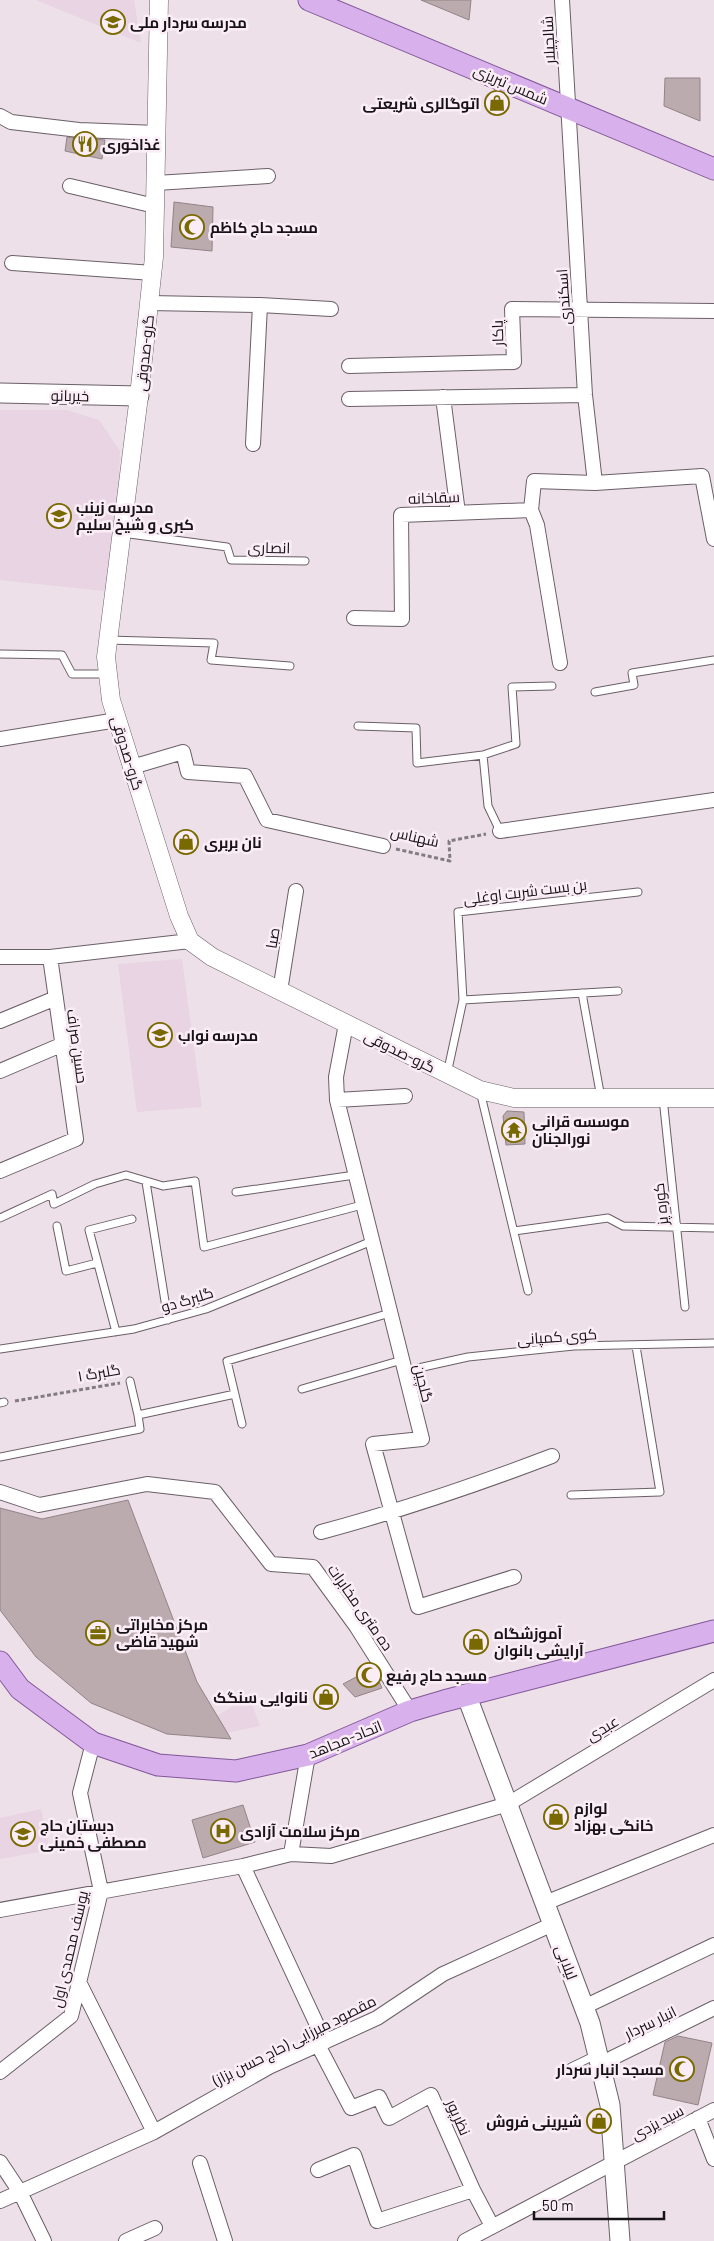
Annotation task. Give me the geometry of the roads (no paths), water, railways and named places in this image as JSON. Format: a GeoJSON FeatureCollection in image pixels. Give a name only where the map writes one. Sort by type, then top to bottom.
{"type":"FeatureCollection","features":[{"type":"Feature","properties":{"kind":"main road","name":"شمس تبریزی"},"geometry":{"type":"LineString","coordinates":[[309,0],[714,169]]}},
{"type":"Feature","properties":{"kind":"main road","name":"خیربانو"},"geometry":{"type":"LineString","coordinates":[[0,393],[139,396]]}},
{"type":"Feature","properties":{"kind":"main road","name":"اتحاد-مجاهد"},"geometry":{"type":"LineString","coordinates":[[0,1662],[20,1689],[93,1743],[158,1764],[236,1771],[308,1755],[410,1711],[466,1694],[714,1631]]}},
{"type":"Feature","properties":{"kind":"main road","name":"لیلابی"},"geometry":{"type":"LineString","coordinates":[[466,1694],[584,2007],[599,2059],[610,2105],[620,2241]]}},
{"type":"Feature","properties":{"kind":"street","name":"گرو-صدوقی"},"geometry":{"type":"LineString","coordinates":[[159,0],[153,273],[106,657],[111,700],[179,916],[190,941],[212,957],[480,1090],[514,1098],[714,1098]]}},
{"type":"Feature","properties":{"kind":"street","name":"شالچیلار"},"geometry":{"type":"LineString","coordinates":[[562,0],[567,108]]}},
{"type":"Feature","properties":{"kind":"street","name":"اسکندری"},"geometry":{"type":"LineString","coordinates":[[567,108],[585,395],[595,483]]}},
{"type":"Feature","properties":{"kind":"street"},"geometry":{"type":"LineString","coordinates":[[0,117],[11,122],[79,130],[157,134]]}},
{"type":"Feature","properties":{"kind":"street"},"geometry":{"type":"LineString","coordinates":[[156,183],[268,176]]}},
{"type":"Feature","properties":{"kind":"street"},"geometry":{"type":"LineString","coordinates":[[70,186],[155,206]]}},
{"type":"Feature","properties":{"kind":"street"},"geometry":{"type":"LineString","coordinates":[[12,263],[153,273]]}},
{"type":"Feature","properties":{"kind":"street"},"geometry":{"type":"LineString","coordinates":[[149,303],[260,304],[331,309]]}},
{"type":"Feature","properties":{"kind":"street"},"geometry":{"type":"LineString","coordinates":[[253,444],[260,304]]}},
{"type":"Feature","properties":{"kind":"street","name":"پاکار"},"geometry":{"type":"LineString","coordinates":[[349,366],[514,362],[512,309],[714,311]]}},
{"type":"Feature","properties":{"kind":"street"},"geometry":{"type":"LineString","coordinates":[[349,400],[585,395]]}},
{"type":"Feature","properties":{"kind":"street"},"geometry":{"type":"LineString","coordinates":[[442,397],[458,513]]}},
{"type":"Feature","properties":{"kind":"street"},"geometry":{"type":"LineString","coordinates":[[560,663],[537,525],[531,510],[534,481],[595,483],[702,476],[711,508],[714,539]]}},
{"type":"Feature","properties":{"kind":"street","name":"سقاخانه"},"geometry":{"type":"LineString","coordinates":[[354,618],[402,620],[401,515],[531,510]]}},
{"type":"Feature","properties":{"kind":"street"},"geometry":{"type":"LineString","coordinates":[[0,739],[117,720]]}},
{"type":"Feature","properties":{"kind":"street","name":"شهناس"},"geometry":{"type":"LineString","coordinates":[[132,767],[183,752],[188,772],[245,776],[267,820],[383,846]]}},
{"type":"Feature","properties":{"kind":"street"},"geometry":{"type":"LineString","coordinates":[[500,831],[714,800]]}},
{"type":"Feature","properties":{"kind":"street","name":"صبا"},"geometry":{"type":"LineString","coordinates":[[280,991],[296,891]]}},
{"type":"Feature","properties":{"kind":"street"},"geometry":{"type":"LineString","coordinates":[[0,957],[50,957],[190,941]]}},
{"type":"Feature","properties":{"kind":"street","name":"حسین صراف"},"geometry":{"type":"LineString","coordinates":[[0,1171],[76,1139],[61,1045],[50,957]]}},
{"type":"Feature","properties":{"kind":"street"},"geometry":{"type":"LineString","coordinates":[[0,1021],[56,998]]}},
{"type":"Feature","properties":{"kind":"street","name":"گلچین"},"geometry":{"type":"LineString","coordinates":[[346,1024],[336,1076],[337,1100],[422,1439],[373,1444],[418,1606],[514,1577]]}},
{"type":"Feature","properties":{"kind":"street"},"geometry":{"type":"LineString","coordinates":[[0,1071],[61,1045]]}},
{"type":"Feature","properties":{"kind":"street"},"geometry":{"type":"LineString","coordinates":[[337,1100],[405,1096]]}},
{"type":"Feature","properties":{"kind":"street"},"geometry":{"type":"LineString","coordinates":[[320,1532],[392,1512],[488,1480],[552,1456]]}},
{"type":"Feature","properties":{"kind":"street","name":"ده متری مخابرات"},"geometry":{"type":"LineString","coordinates":[[0,1492],[39,1505],[147,1484],[215,1492],[271,1564],[313,1567],[356,1626],[410,1711]]}},
{"type":"Feature","properties":{"kind":"street","name":"عبدی"},"geometry":{"type":"LineString","coordinates":[[0,1910],[243,1866],[291,1854],[331,1856],[508,1804],[714,1680]]}},
{"type":"Feature","properties":{"kind":"street","name":"یوسف محمدی اول"},"geometry":{"type":"LineString","coordinates":[[0,2072],[71,2016],[101,1891],[80,1793],[93,1743]]}},
{"type":"Feature","properties":{"kind":"street"},"geometry":{"type":"LineString","coordinates":[[291,1854],[308,1755]]}},
{"type":"Feature","properties":{"kind":"street"},"geometry":{"type":"LineString","coordinates":[[544,1903],[714,1835]]}},
{"type":"Feature","properties":{"kind":"street"},"geometry":{"type":"LineString","coordinates":[[243,1866],[322,2044]]}},
{"type":"Feature","properties":{"kind":"street","name":"مقصود میرزایی (حاج حسن بزاز)"},"geometry":{"type":"LineString","coordinates":[[0,2200],[154,2132],[269,2068],[377,2018],[443,1974],[553,1924]]}},
{"type":"Feature","properties":{"kind":"street"},"geometry":{"type":"LineString","coordinates":[[584,2007],[714,1945]]}},
{"type":"Feature","properties":{"kind":"street"},"geometry":{"type":"LineString","coordinates":[[79,1982],[154,2132]]}},
{"type":"Feature","properties":{"kind":"street","name":"انبار سردار"},"geometry":{"type":"LineString","coordinates":[[599,2059],[714,2008]]}},
{"type":"Feature","properties":{"kind":"street","name":"نظرپور"},"geometry":{"type":"LineString","coordinates":[[322,2044],[352,2108],[379,2097],[389,2118],[431,2095],[473,2190],[492,2226]]}},
{"type":"Feature","properties":{"kind":"street","name":"سید یزدی"},"geometry":{"type":"LineString","coordinates":[[465,2241],[714,2110]]}},
{"type":"Feature","properties":{"kind":"street"},"geometry":{"type":"LineString","coordinates":[[698,2118],[714,2159]]}},
{"type":"Feature","properties":{"kind":"street"},"geometry":{"type":"LineString","coordinates":[[318,2170],[354,2155],[377,2221],[473,2190]]}},
{"type":"Feature","properties":{"kind":"street"},"geometry":{"type":"LineString","coordinates":[[0,2162],[20,2192],[44,2241]]}},
{"type":"Feature","properties":{"kind":"street"},"geometry":{"type":"LineString","coordinates":[[200,2163],[225,2241]]}},
{"type":"Feature","properties":{"kind":"street"},"geometry":{"type":"LineString","coordinates":[[126,2241],[155,2228]]}},
{"type":"Feature","properties":{"kind":"lane","name":"انصاری"},"geometry":{"type":"LineString","coordinates":[[122,533],[227,547],[231,560],[305,561]]}},
{"type":"Feature","properties":{"kind":"lane"},"geometry":{"type":"LineString","coordinates":[[108,640],[214,643],[212,660],[290,666]]}},
{"type":"Feature","properties":{"kind":"lane"},"geometry":{"type":"LineString","coordinates":[[0,654],[62,655],[72,674],[108,674]]}},
{"type":"Feature","properties":{"kind":"lane"},"geometry":{"type":"LineString","coordinates":[[595,692],[634,685],[632,673],[714,660]]}},
{"type":"Feature","properties":{"kind":"lane"},"geometry":{"type":"LineString","coordinates":[[358,726],[416,728],[417,763],[483,755],[516,744],[512,687],[552,686]]}},
{"type":"Feature","properties":{"kind":"lane"},"geometry":{"type":"LineString","coordinates":[[483,755],[488,806],[500,831]]}},
{"type":"Feature","properties":{"kind":"lane","name":"بن بست شربت اوغلی"},"geometry":{"type":"LineString","coordinates":[[447,1074],[463,1000],[458,912],[638,892]]}},
{"type":"Feature","properties":{"kind":"lane"},"geometry":{"type":"LineString","coordinates":[[463,1000],[618,991]]}},
{"type":"Feature","properties":{"kind":"lane"},"geometry":{"type":"LineString","coordinates":[[582,993],[601,1098]]}},
{"type":"Feature","properties":{"kind":"lane"},"geometry":{"type":"LineString","coordinates":[[480,1090],[528,1292]]}},
{"type":"Feature","properties":{"kind":"lane","name":"کوره پز"},"geometry":{"type":"LineString","coordinates":[[662,1098],[685,1307]]}},
{"type":"Feature","properties":{"kind":"lane"},"geometry":{"type":"LineString","coordinates":[[0,1218],[52,1194],[54,1204],[95,1184],[126,1174],[163,1186],[195,1181],[204,1247],[362,1205]]}},
{"type":"Feature","properties":{"kind":"lane"},"geometry":{"type":"LineString","coordinates":[[236,1192],[355,1175]]}},
{"type":"Feature","properties":{"kind":"lane"},"geometry":{"type":"LineString","coordinates":[[146,1182],[168,1320]]}},
{"type":"Feature","properties":{"kind":"lane"},"geometry":{"type":"LineString","coordinates":[[514,1231],[608,1218],[623,1226],[714,1228]]}},
{"type":"Feature","properties":{"kind":"lane"},"geometry":{"type":"LineString","coordinates":[[116,1332],[89,1230],[132,1219]]}},
{"type":"Feature","properties":{"kind":"lane"},"geometry":{"type":"LineString","coordinates":[[56,1226],[66,1271],[98,1262]]}},
{"type":"Feature","properties":{"kind":"lane","name":"گلبرگ دو"},"geometry":{"type":"LineString","coordinates":[[0,1349],[116,1332],[206,1309],[372,1241]]}},
{"type":"Feature","properties":{"kind":"lane"},"geometry":{"type":"LineString","coordinates":[[242,1424],[228,1361],[390,1313]]}},
{"type":"Feature","properties":{"kind":"lane","name":"کوی کمپانی"},"geometry":{"type":"LineString","coordinates":[[302,1389],[403,1366],[468,1357],[574,1346],[714,1343]]}},
{"type":"Feature","properties":{"kind":"lane"},"geometry":{"type":"LineString","coordinates":[[571,1495],[660,1492],[636,1346]]}},
{"type":"Feature","properties":{"kind":"lane","name":"گلبرگ ۱"},"geometry":{"type":"LineString","coordinates":[[130,1381],[138,1414]]}},
{"type":"Feature","properties":{"kind":"lane"},"geometry":{"type":"LineString","coordinates":[[0,1456],[140,1429],[138,1414],[235,1394]]}},
{"type":"Feature","properties":{"kind":"lane"},"geometry":{"type":"LineString","coordinates":[[571,2067],[599,2059]]}},
{"type":"Feature","properties":{"kind":"place","name":"مدرسه سردار ملی"},"geometry":{"type":"Point","coordinates":[113,22]}},
{"type":"Feature","properties":{"kind":"place","name":"اتوگالری شریعتی"},"geometry":{"type":"Point","coordinates":[497,103]}},
{"type":"Feature","properties":{"kind":"place","name":"غذاخوری"},"geometry":{"type":"Point","coordinates":[85,144]}},
{"type":"Feature","properties":{"kind":"place","name":"مسجد حاج کاظم"},"geometry":{"type":"Point","coordinates":[192,227]}},
{"type":"Feature","properties":{"kind":"place","name":"مدرسه زینب کبری و شیخ سلیم"},"geometry":{"type":"Point","coordinates":[59,516]}},
{"type":"Feature","properties":{"kind":"place","name":"نان بربری"},"geometry":{"type":"Point","coordinates":[186,842]}},
{"type":"Feature","properties":{"kind":"place","name":"مدرسه نواب"},"geometry":{"type":"Point","coordinates":[160,1035]}},
{"type":"Feature","properties":{"kind":"place","name":"موسسه قرانی نورالجنان"},"geometry":{"type":"Point","coordinates":[514,1130]}},
{"type":"Feature","properties":{"kind":"place","name":"مرکز مخابراتی شهید قاضی"},"geometry":{"type":"Point","coordinates":[98,1633]}},
{"type":"Feature","properties":{"kind":"place","name":"آموزشگاه آرایشی بانوان"},"geometry":{"type":"Point","coordinates":[476,1642]}},
{"type":"Feature","properties":{"kind":"place","name":"مسجد حاج رفیع"},"geometry":{"type":"Point","coordinates":[369,1675]}},
{"type":"Feature","properties":{"kind":"place","name":"نانوایی سنگک"},"geometry":{"type":"Point","coordinates":[326,1697]}},
{"type":"Feature","properties":{"kind":"place","name":"لوازم خانگی بهزاد"},"geometry":{"type":"Point","coordinates":[556,1817]}},
{"type":"Feature","properties":{"kind":"place","name":"مرکز سلامت آزادی"},"geometry":{"type":"Point","coordinates":[223,1831]}},
{"type":"Feature","properties":{"kind":"place","name":"دبستان حاج مصطفی خمینی"},"geometry":{"type":"Point","coordinates":[23,1834]}},
{"type":"Feature","properties":{"kind":"place","name":"مسجد انبار سردار"},"geometry":{"type":"Point","coordinates":[682,2069]}},
{"type":"Feature","properties":{"kind":"place","name":"شیرینی فروش"},"geometry":{"type":"Point","coordinates":[599,2121]}}]}
